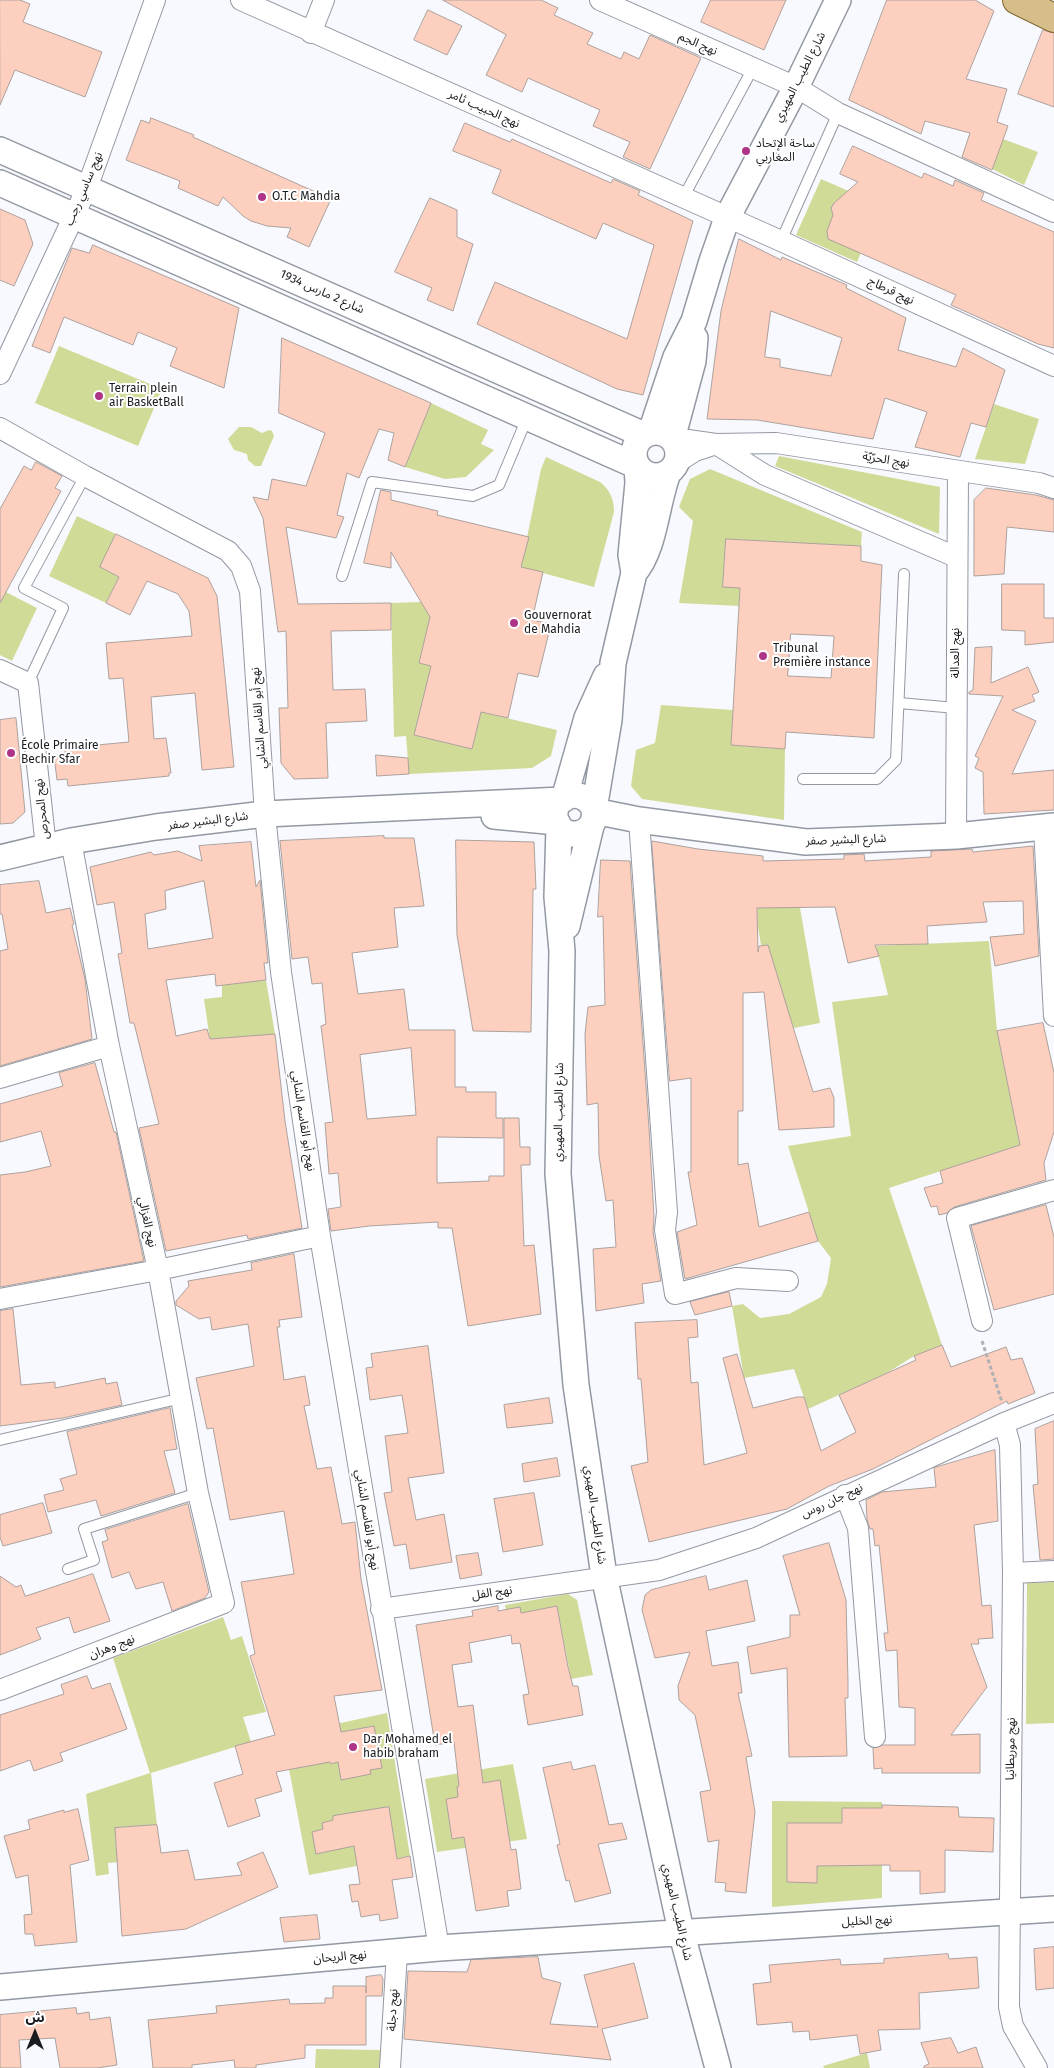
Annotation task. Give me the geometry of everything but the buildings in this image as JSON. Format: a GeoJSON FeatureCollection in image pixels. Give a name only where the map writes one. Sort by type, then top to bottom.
{"type":"FeatureCollection","features":[{"type":"Feature","properties":{"kind":"main road"},"geometry":{"type":"LineString","coordinates":[[1017,0],[1047,10]]}},
{"type":"Feature","properties":{"kind":"street","name":"نهج ساسي رجب"},"geometry":{"type":"LineString","coordinates":[[0,374],[87,188],[155,0]]}},
{"type":"Feature","properties":{"kind":"street","name":"نهج الحبيب ثامر"},"geometry":{"type":"LineString","coordinates":[[241,0],[727,218]]}},
{"type":"Feature","properties":{"kind":"street"},"geometry":{"type":"LineString","coordinates":[[311,32],[324,0]]}},
{"type":"Feature","properties":{"kind":"street","name":"نهج الجم"},"geometry":{"type":"LineString","coordinates":[[600,0],[796,87],[838,113],[1054,212]]}},
{"type":"Feature","properties":{"kind":"street","name":"شارع الطيب المهيري"},"geometry":{"type":"LineString","coordinates":[[562,951],[593,818],[609,720],[613,663],[634,573],[645,558],[648,548],[659,497],[664,447],[693,361],[694,320],[727,218],[796,87],[838,0]]}},
{"type":"Feature","properties":{"kind":"street","name":"شارع 2 مارس 1934"},"geometry":{"type":"LineString","coordinates":[[0,150],[476,361],[664,447]]}},
{"type":"Feature","properties":{"kind":"street"},"geometry":{"type":"LineString","coordinates":[[0,183],[637,466]]}},
{"type":"Feature","properties":{"kind":"street","name":"نهج قرطاج"},"geometry":{"type":"LineString","coordinates":[[727,218],[1054,366]]}},
{"type":"Feature","properties":{"kind":"street"},"geometry":{"type":"LineString","coordinates":[[464,389],[476,361]]}},
{"type":"Feature","properties":{"kind":"street"},"geometry":{"type":"LineString","coordinates":[[561,432],[572,404]]}},
{"type":"Feature","properties":{"kind":"street","name":"نهج أبو القاسم الشابي"},"geometry":{"type":"LineString","coordinates":[[0,428],[85,476],[228,551],[241,566],[250,591],[266,814],[281,972],[320,1236],[439,1948]]}},
{"type":"Feature","properties":{"kind":"street","name":"شارع الطيب المهيري"},"geometry":{"type":"LineString","coordinates":[[634,573],[631,556],[638,484],[637,466],[633,452],[638,440],[664,447]]}},
{"type":"Feature","properties":{"kind":"street","name":"نهج الحرّيّة"},"geometry":{"type":"LineString","coordinates":[[664,447],[695,451],[716,444],[776,443],[1039,483],[1054,488]]}},
{"type":"Feature","properties":{"kind":"street"},"geometry":{"type":"LineString","coordinates":[[716,444],[765,474],[956,557]]}},
{"type":"Feature","properties":{"kind":"street","name":"نهج العدالة"},"geometry":{"type":"LineString","coordinates":[[956,836],[956,557],[958,471]]}},
{"type":"Feature","properties":{"kind":"street","name":"شارع الطيب المهيري"},"geometry":{"type":"LineString","coordinates":[[613,663],[587,718],[560,812],[556,897],[562,951],[558,1174],[576,1385],[604,1576],[681,1931],[718,2068]]}},
{"type":"Feature","properties":{"kind":"street"},"geometry":{"type":"LineString","coordinates":[[0,670],[28,683]]}},
{"type":"Feature","properties":{"kind":"street","name":"نهج المحرص"},"geometry":{"type":"LineString","coordinates":[[28,683],[46,847]]}},
{"type":"Feature","properties":{"kind":"street"},"geometry":{"type":"LineString","coordinates":[[574,795],[589,800],[593,818],[587,831],[575,834],[563,830],[560,812],[574,795]]}},
{"type":"Feature","properties":{"kind":"street","name":"شارع البشير صفر"},"geometry":{"type":"LineString","coordinates":[[0,858],[71,841],[156,827],[266,814],[419,808],[560,812]]}},
{"type":"Feature","properties":{"kind":"street","name":"شارع البشير صفر"},"geometry":{"type":"LineString","coordinates":[[593,818],[639,820],[806,842],[956,836],[1049,827]]}},
{"type":"Feature","properties":{"kind":"street"},"geometry":{"type":"LineString","coordinates":[[639,820],[667,1212],[665,1230],[676,1294],[736,1278],[788,1281]]}},
{"type":"Feature","properties":{"kind":"street"},"geometry":{"type":"LineString","coordinates":[[1049,827],[1054,1016]]}},
{"type":"Feature","properties":{"kind":"street","name":"نهج الغزالي"},"geometry":{"type":"LineString","coordinates":[[71,841],[109,1046],[158,1270],[198,1493],[224,1603]]}},
{"type":"Feature","properties":{"kind":"street"},"geometry":{"type":"LineString","coordinates":[[0,1078],[109,1046]]}},
{"type":"Feature","properties":{"kind":"street"},"geometry":{"type":"LineString","coordinates":[[982,1321],[956,1218],[1054,1190]]}},
{"type":"Feature","properties":{"kind":"street"},"geometry":{"type":"LineString","coordinates":[[0,1299],[158,1270],[320,1236]]}},
{"type":"Feature","properties":{"kind":"street","name":"نهج جان روس"},"geometry":{"type":"LineString","coordinates":[[604,1576],[659,1570],[747,1540],[1054,1402]]}},
{"type":"Feature","properties":{"kind":"street","name":"نهج موريطانيا"},"geometry":{"type":"LineString","coordinates":[[1004,1423],[1010,1445],[1013,1573],[1009,2007],[1013,2026],[1037,2068]]}},
{"type":"Feature","properties":{"kind":"street"},"geometry":{"type":"LineString","coordinates":[[845,1495],[858,1528],[876,1737]]}},
{"type":"Feature","properties":{"kind":"street"},"geometry":{"type":"LineString","coordinates":[[1013,1573],[1054,1570]]}},
{"type":"Feature","properties":{"kind":"street","name":"نهج الفل"},"geometry":{"type":"LineString","coordinates":[[381,1609],[604,1576]]}},
{"type":"Feature","properties":{"kind":"street","name":"نهج وهران"},"geometry":{"type":"LineString","coordinates":[[0,1690],[224,1603]]}},
{"type":"Feature","properties":{"kind":"street","name":"نهج الخليل"},"geometry":{"type":"LineString","coordinates":[[681,1931],[1054,1909]]}},
{"type":"Feature","properties":{"kind":"street","name":"نهج الريحان"},"geometry":{"type":"LineString","coordinates":[[0,1987],[439,1948],[681,1931]]}},
{"type":"Feature","properties":{"kind":"street","name":"نهج دجلة"},"geometry":{"type":"LineString","coordinates":[[390,2068],[397,1952]]}},
{"type":"Feature","properties":{"kind":"lane"},"geometry":{"type":"LineString","coordinates":[[683,198],[753,68]]}},
{"type":"Feature","properties":{"kind":"lane"},"geometry":{"type":"LineString","coordinates":[[781,241],[838,113]]}},
{"type":"Feature","properties":{"kind":"lane"},"geometry":{"type":"LineString","coordinates":[[342,576],[372,482],[473,496],[499,485],[527,417]]}},
{"type":"Feature","properties":{"kind":"lane"},"geometry":{"type":"LineString","coordinates":[[28,683],[63,608],[24,588],[85,476]]}},
{"type":"Feature","properties":{"kind":"lane"},"geometry":{"type":"LineString","coordinates":[[803,779],[877,778],[896,760],[904,574]]}},
{"type":"Feature","properties":{"kind":"lane"},"geometry":{"type":"LineString","coordinates":[[899,703],[956,708]]}},
{"type":"Feature","properties":{"kind":"lane"},"geometry":{"type":"LineString","coordinates":[[0,1440],[182,1398]]}},
{"type":"Feature","properties":{"kind":"lane"},"geometry":{"type":"LineString","coordinates":[[68,1569],[94,1560],[84,1529],[198,1493]]}},
{"type":"Feature","properties":{"kind":"path"},"geometry":{"type":"LineString","coordinates":[[982,1321],[980,1334],[1003,1406],[1004,1423]]}},
{"type":"Feature","properties":{"kind":"green space"},"geometry":{"type":"Polygon","coordinates":[[[1003,139],[1038,152],[1024,185],[992,169],[1003,139]]]}},
{"type":"Feature","properties":{"kind":"green space"},"geometry":{"type":"Polygon","coordinates":[[[821,179],[881,205],[857,262],[796,235],[821,179]]]}},
{"type":"Feature","properties":{"kind":"green space","name":"Terrain plein air BasketBall"},"geometry":{"type":"Polygon","coordinates":[[[59,346],[162,389],[138,446],[35,403],[59,346]]]}},
{"type":"Feature","properties":{"kind":"green space"},"geometry":{"type":"Polygon","coordinates":[[[431,403],[488,430],[481,444],[494,450],[466,477],[445,479],[405,467],[431,403]]]}},
{"type":"Feature","properties":{"kind":"green space"},"geometry":{"type":"Polygon","coordinates":[[[994,404],[1039,419],[1025,464],[975,459],[994,404]]]}},
{"type":"Feature","properties":{"kind":"green space"},"geometry":{"type":"Polygon","coordinates":[[[239,427],[251,427],[262,433],[269,430],[272,431],[274,436],[261,466],[255,466],[248,460],[247,454],[234,450],[228,439],[239,427]]]}},
{"type":"Feature","properties":{"kind":"green space"},"geometry":{"type":"Polygon","coordinates":[[[779,456],[940,487],[939,534],[775,466],[779,456]]]}},
{"type":"Feature","properties":{"kind":"green space"},"geometry":{"type":"Polygon","coordinates":[[[546,457],[600,482],[609,492],[612,499],[614,512],[594,587],[521,567],[541,469],[546,457]]]}},
{"type":"Feature","properties":{"kind":"green space"},"geometry":{"type":"Polygon","coordinates":[[[710,469],[862,532],[861,546],[726,539],[723,586],[740,588],[739,606],[679,603],[693,521],[679,507],[690,479],[710,469]]]}},
{"type":"Feature","properties":{"kind":"green space"},"geometry":{"type":"Polygon","coordinates":[[[77,516],[116,534],[101,567],[119,577],[106,603],[49,576],[77,516]]]}},
{"type":"Feature","properties":{"kind":"green space"},"geometry":{"type":"Polygon","coordinates":[[[0,589],[37,608],[12,661],[0,655],[0,603],[2,600],[0,598],[0,589]]]}},
{"type":"Feature","properties":{"kind":"green space"},"geometry":{"type":"Polygon","coordinates":[[[421,602],[430,617],[419,663],[431,666],[414,735],[472,749],[481,712],[557,730],[551,756],[532,768],[409,774],[406,736],[394,737],[391,603],[421,602]]]}},
{"type":"Feature","properties":{"kind":"green space"},"geometry":{"type":"Polygon","coordinates":[[[661,705],[733,710],[731,745],[785,749],[784,820],[642,799],[631,786],[636,750],[655,743],[661,705]]]}},
{"type":"Feature","properties":{"kind":"green space"},"geometry":{"type":"Polygon","coordinates":[[[757,903],[789,903],[790,908],[800,908],[820,1023],[794,1028],[762,951],[757,903]]]}},
{"type":"Feature","properties":{"kind":"green space"},"geometry":{"type":"Polygon","coordinates":[[[989,941],[997,1031],[1020,1145],[889,1188],[942,1345],[914,1356],[887,1373],[808,1409],[794,1369],[744,1378],[732,1306],[743,1304],[760,1318],[789,1314],[821,1297],[827,1284],[831,1258],[818,1241],[788,1146],[851,1136],[832,1002],[888,995],[876,946],[989,941]]]}},
{"type":"Feature","properties":{"kind":"green space"},"geometry":{"type":"Polygon","coordinates":[[[266,980],[275,1034],[210,1040],[204,999],[222,997],[222,985],[266,980]]]}},
{"type":"Feature","properties":{"kind":"green space"},"geometry":{"type":"Polygon","coordinates":[[[1054,1582],[1054,1723],[1026,1724],[1027,1583],[1054,1582]]]}},
{"type":"Feature","properties":{"kind":"green space"},"geometry":{"type":"Polygon","coordinates":[[[568,1594],[577,1600],[593,1675],[571,1679],[557,1606],[521,1613],[519,1607],[506,1610],[505,1605],[568,1594]]]}},
{"type":"Feature","properties":{"kind":"green space"},"geometry":{"type":"Polygon","coordinates":[[[223,1617],[231,1640],[242,1636],[266,1712],[243,1717],[251,1742],[151,1773],[157,1825],[115,1828],[116,1847],[160,1844],[164,1872],[138,1860],[108,1863],[109,1874],[96,1876],[86,1794],[150,1773],[113,1658],[223,1617]]]}},
{"type":"Feature","properties":{"kind":"green space"},"geometry":{"type":"Polygon","coordinates":[[[387,1713],[410,1856],[309,1875],[289,1769],[299,1732],[387,1713]]]}},
{"type":"Feature","properties":{"kind":"green space"},"geometry":{"type":"Polygon","coordinates":[[[513,1764],[527,1839],[437,1852],[425,1779],[513,1764]]]}},
{"type":"Feature","properties":{"kind":"green space"},"geometry":{"type":"Polygon","coordinates":[[[772,1801],[882,1802],[882,1898],[772,1907],[772,1801]]]}},
{"type":"Feature","properties":{"kind":"green space"},"geometry":{"type":"Polygon","coordinates":[[[316,2049],[381,2050],[379,2068],[315,2068],[316,2049]]]}},
{"type":"Feature","properties":{"kind":"green space"},"geometry":{"type":"Polygon","coordinates":[[[867,2053],[870,2068],[824,2068],[823,2066],[867,2053]]]}},
{"type":"Feature","properties":{"kind":"place","name":"ساحة الإتحاد المغاربي"},"geometry":{"type":"Point","coordinates":[746,151]}},
{"type":"Feature","properties":{"kind":"place","name":"O.T.C Mahdia"},"geometry":{"type":"Point","coordinates":[262,197]}},
{"type":"Feature","properties":{"kind":"place","name":"Terrain plein air BasketBall"},"geometry":{"type":"Point","coordinates":[99,396]}},
{"type":"Feature","properties":{"kind":"place","name":"Gouvernorat de Mahdia"},"geometry":{"type":"Point","coordinates":[514,623]}},
{"type":"Feature","properties":{"kind":"place","name":"Tribunal Première instance"},"geometry":{"type":"Point","coordinates":[763,656]}},
{"type":"Feature","properties":{"kind":"place","name":"École Primaire Bechir Sfar"},"geometry":{"type":"Point","coordinates":[11,753]}},
{"type":"Feature","properties":{"kind":"place","name":"Dar Mohamed el habib braham"},"geometry":{"type":"Point","coordinates":[353,1747]}}]}
